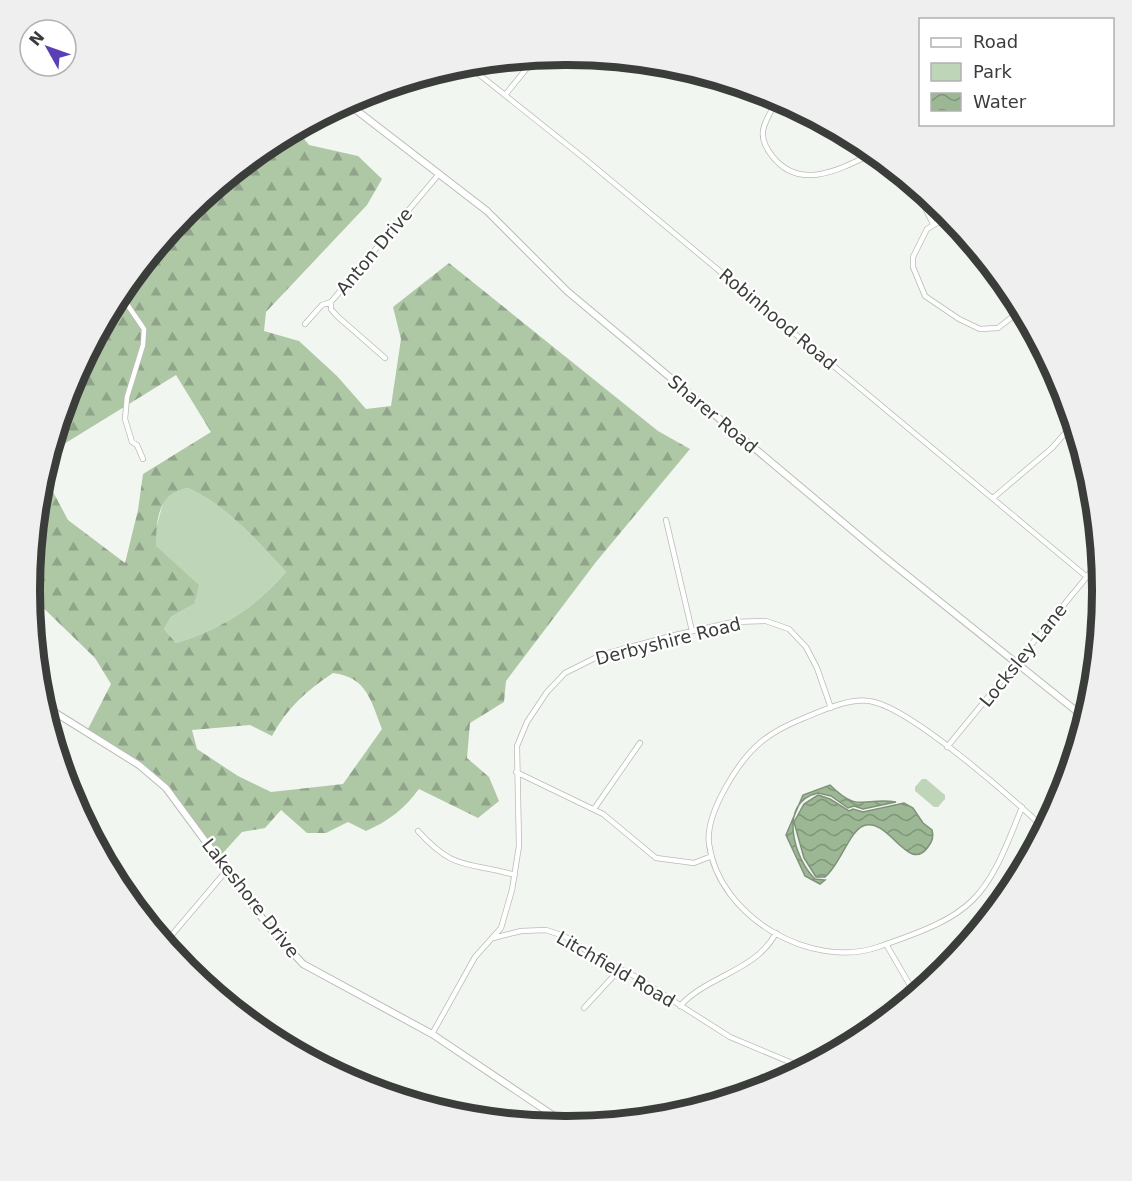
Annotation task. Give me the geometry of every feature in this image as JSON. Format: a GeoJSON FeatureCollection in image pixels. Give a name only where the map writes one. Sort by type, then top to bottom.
{"type":"FeatureCollection","features":[{"type":"Feature","properties":{"kind":"street"},"geometry":{"type":"LineString","coordinates":[[505,95],[528,66]]}},
{"type":"Feature","properties":{"kind":"street","name":"Robinhood Road"},"geometry":{"type":"LineString","coordinates":[[477,73],[1087,577]]}},
{"type":"Feature","properties":{"kind":"street"},"geometry":{"type":"LineString","coordinates":[[773,108],[762,129],[762,139],[775,160],[790,173],[806,175],[837,171],[864,158]]}},
{"type":"Feature","properties":{"kind":"street","name":"Sharer Road"},"geometry":{"type":"LineString","coordinates":[[355,109],[487,212],[576,299],[883,556],[1077,712]]}},
{"type":"Feature","properties":{"kind":"street","name":"Anton Drive"},"geometry":{"type":"LineString","coordinates":[[305,324],[322,305],[331,302],[439,174]]}},
{"type":"Feature","properties":{"kind":"street"},"geometry":{"type":"LineString","coordinates":[[925,207],[933,224]]}},
{"type":"Feature","properties":{"kind":"street"},"geometry":{"type":"LineString","coordinates":[[940,221],[923,233],[913,262],[925,296],[959,319],[980,329],[998,328],[1013,316]]}},
{"type":"Feature","properties":{"kind":"street"},"geometry":{"type":"LineString","coordinates":[[331,302],[331,309],[337,316],[385,358]]}},
{"type":"Feature","properties":{"kind":"street"},"geometry":{"type":"LineString","coordinates":[[126,303],[144,329],[143,345],[127,397],[125,419],[132,442],[137,445],[143,459]]}},
{"type":"Feature","properties":{"kind":"street"},"geometry":{"type":"LineString","coordinates":[[993,498],[1041,458],[1067,431]]}},
{"type":"Feature","properties":{"kind":"street"},"geometry":{"type":"LineString","coordinates":[[666,520],[692,631]]}},
{"type":"Feature","properties":{"kind":"street","name":"Locksley Lane"},"geometry":{"type":"LineString","coordinates":[[947,747],[1091,572]]}},
{"type":"Feature","properties":{"kind":"street","name":"Derbyshire Road"},"geometry":{"type":"LineString","coordinates":[[493,938],[501,928],[515,875],[519,827],[516,772],[519,736],[547,693],[565,672],[601,655],[733,622],[758,621],[789,629],[811,655],[831,708]]}},
{"type":"Feature","properties":{"kind":"street"},"geometry":{"type":"LineString","coordinates":[[1022,807],[992,877],[976,899],[938,925],[886,945],[841,954],[801,945],[776,933],[739,904],[724,883],[712,856],[708,836],[710,820],[724,793],[750,753],[781,728],[831,708],[861,700],[882,704],[947,747],[1022,807],[1038,822]]}},
{"type":"Feature","properties":{"kind":"street","name":"Lakeshore Drive"},"geometry":{"type":"LineString","coordinates":[[55,712],[152,775],[172,796],[282,944],[303,964],[432,1034],[554,1116]]}},
{"type":"Feature","properties":{"kind":"street"},"geometry":{"type":"LineString","coordinates":[[594,809],[640,743]]}},
{"type":"Feature","properties":{"kind":"street"},"geometry":{"type":"LineString","coordinates":[[516,772],[611,819],[656,858],[694,863],[712,856]]}},
{"type":"Feature","properties":{"kind":"street"},"geometry":{"type":"LineString","coordinates":[[418,831],[441,854],[456,863],[515,875]]}},
{"type":"Feature","properties":{"kind":"street"},"geometry":{"type":"LineString","coordinates":[[171,936],[227,870]]}},
{"type":"Feature","properties":{"kind":"street","name":"Litchfield Road"},"geometry":{"type":"LineString","coordinates":[[493,938],[521,931],[551,930],[620,969],[730,1037],[794,1064]]}},
{"type":"Feature","properties":{"kind":"street"},"geometry":{"type":"LineString","coordinates":[[680,1006],[698,991],[760,955],[776,933]]}},
{"type":"Feature","properties":{"kind":"street"},"geometry":{"type":"LineString","coordinates":[[432,1034],[475,957],[493,938]]}},
{"type":"Feature","properties":{"kind":"street"},"geometry":{"type":"LineString","coordinates":[[886,945],[911,987]]}},
{"type":"Feature","properties":{"kind":"street"},"geometry":{"type":"LineString","coordinates":[[584,1008],[620,969]]}},
{"type":"Feature","properties":{"kind":"green space"},"geometry":{"type":"Polygon","coordinates":[[[302,136],[309,145],[358,156],[382,179],[367,205],[266,312],[264,331],[299,341],[337,376],[366,409],[391,406],[401,339],[393,307],[449,263],[658,431],[690,449],[596,562],[506,681],[504,702],[470,723],[467,758],[489,777],[499,801],[478,818],[419,789],[396,813],[366,831],[348,822],[326,833],[307,833],[281,810],[265,828],[242,832],[222,854],[218,854],[174,794],[154,773],[88,729],[111,684],[95,658],[41,606],[42,556],[51,488],[68,520],[125,563],[138,510],[143,474],[211,432],[176,375],[60,446],[95,358],[129,299],[149,271],[194,219],[220,195],[302,136]],[[188,488],[178,491],[165,501],[158,517],[156,546],[199,585],[194,604],[171,617],[164,629],[176,643],[208,631],[236,616],[262,596],[286,572],[229,514],[188,488]],[[333,673],[314,686],[284,717],[272,736],[250,725],[192,730],[197,749],[238,776],[271,792],[343,784],[382,729],[366,692],[361,685],[344,675],[333,673]]]}},
{"type":"Feature","properties":{"kind":"green space"},"geometry":{"type":"Polygon","coordinates":[[[188,488],[229,514],[286,572],[262,596],[236,616],[208,631],[176,643],[164,629],[171,617],[194,604],[156,547],[156,529],[164,499],[174,490],[188,488]]]}},
{"type":"Feature","properties":{"kind":"green space"},"geometry":{"type":"Polygon","coordinates":[[[922,779],[926,779],[945,795],[945,799],[938,807],[934,807],[915,791],[915,787],[922,779]]]}},
{"type":"Feature","properties":{"kind":"water"},"geometry":{"type":"Polygon","coordinates":[[[830,785],[840,794],[855,802],[896,802],[863,809],[854,806],[848,808],[831,796],[818,793],[805,798],[798,806],[803,795],[830,785]]]}},
{"type":"Feature","properties":{"kind":"water"},"geometry":{"type":"Polygon","coordinates":[[[818,795],[830,799],[849,811],[853,809],[863,812],[904,803],[913,808],[923,823],[932,830],[932,841],[921,854],[913,854],[881,829],[872,825],[863,826],[853,835],[830,872],[825,877],[816,877],[804,858],[794,822],[804,804],[818,795]]]}},
{"type":"Feature","properties":{"kind":"water"},"geometry":{"type":"Polygon","coordinates":[[[796,812],[793,819],[793,832],[796,845],[807,870],[815,879],[825,880],[820,884],[805,876],[786,835],[796,812]]]}}]}
